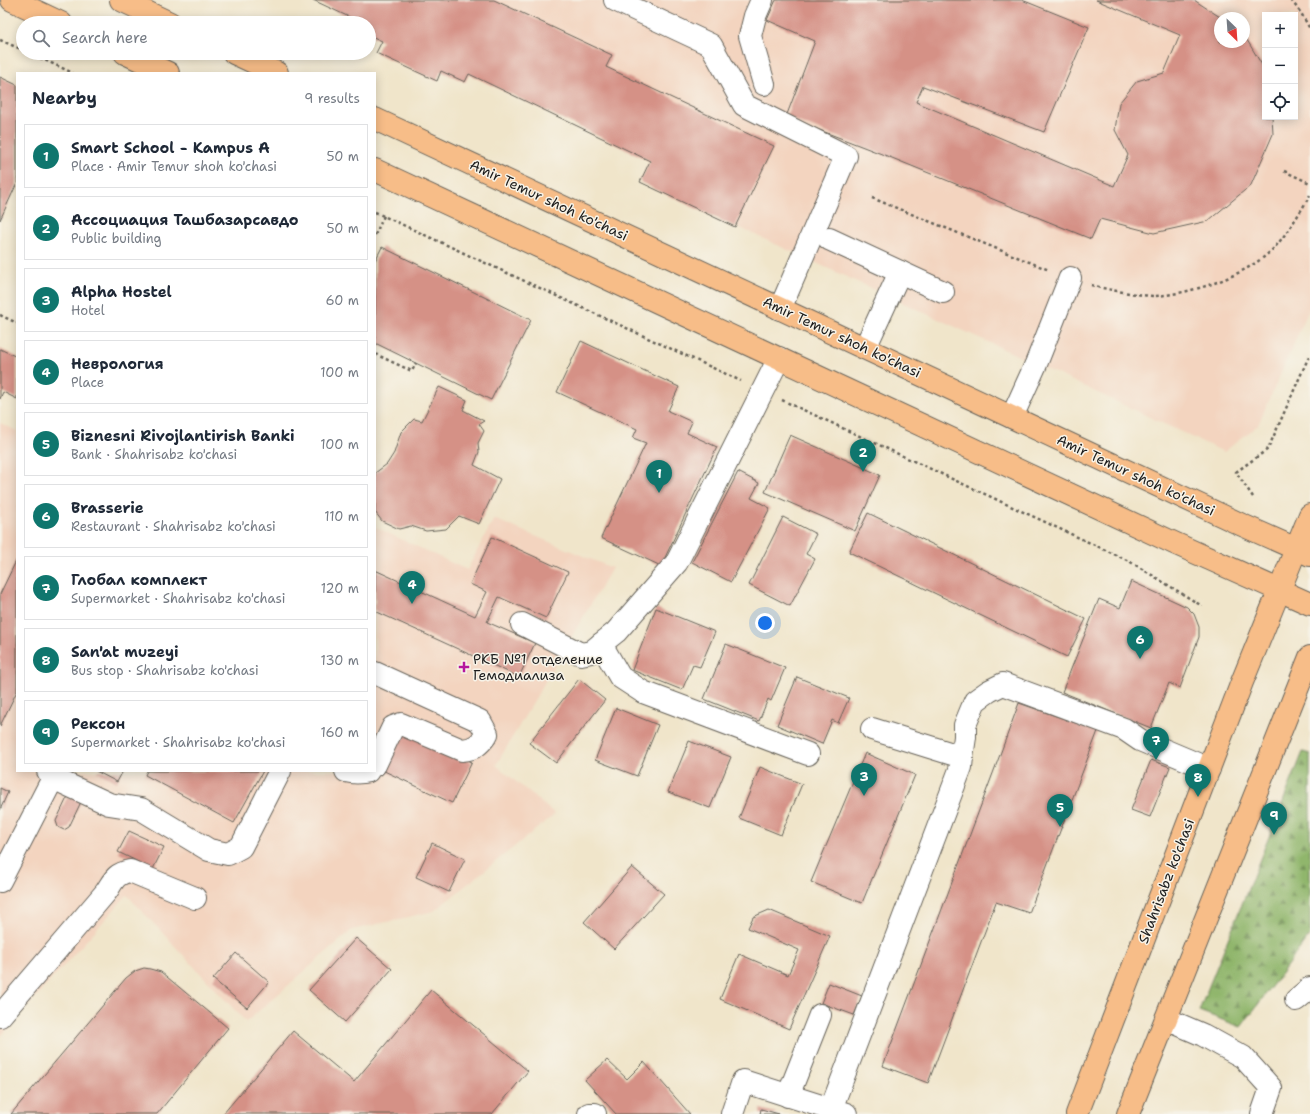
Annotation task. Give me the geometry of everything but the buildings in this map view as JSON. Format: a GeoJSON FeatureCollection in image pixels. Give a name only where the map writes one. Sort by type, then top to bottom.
{"type":"FeatureCollection","features":[{"type":"Feature","properties":{"kind":"main road"},"geometry":{"type":"LineString","coordinates":[[12,0],[46,16]]}},
{"type":"Feature","properties":{"kind":"main road"},"geometry":{"type":"LineString","coordinates":[[121,0],[155,16]]}},
{"type":"Feature","properties":{"kind":"main road"},"geometry":{"type":"LineString","coordinates":[[140,60],[166,72]]}},
{"type":"Feature","properties":{"kind":"main road"},"geometry":{"type":"LineString","coordinates":[[249,60],[275,72]]}},
{"type":"Feature","properties":{"kind":"main road","name":"Amir Temur shoh ko'chasi"},"geometry":{"type":"LineString","coordinates":[[376,119],[1233,521],[1303,552]]}},
{"type":"Feature","properties":{"kind":"main road"},"geometry":{"type":"LineString","coordinates":[[376,170],[1167,539],[1310,604]]}},
{"type":"Feature","properties":{"kind":"main road","name":"Shahrisabz ko'chasi"},"geometry":{"type":"LineString","coordinates":[[1077,1114],[1242,682],[1279,590],[1303,552],[1310,515]]}},
{"type":"Feature","properties":{"kind":"main road"},"geometry":{"type":"LineString","coordinates":[[1128,1114],[1166,1019],[1301,698],[1310,657]]}},
{"type":"Feature","properties":{"kind":"lane"},"geometry":{"type":"LineString","coordinates":[[615,0],[711,45],[744,105],[846,156],[780,309]]}},
{"type":"Feature","properties":{"kind":"lane"},"geometry":{"type":"LineString","coordinates":[[762,0],[755,16],[750,36],[764,84]]}},
{"type":"Feature","properties":{"kind":"lane"},"geometry":{"type":"LineString","coordinates":[[829,239],[944,292]]}},
{"type":"Feature","properties":{"kind":"lane"},"geometry":{"type":"LineString","coordinates":[[865,348],[900,272]]}},
{"type":"Feature","properties":{"kind":"lane"},"geometry":{"type":"LineString","coordinates":[[1012,417],[1036,364],[1070,278]]}},
{"type":"Feature","properties":{"kind":"lane"},"geometry":{"type":"LineString","coordinates":[[522,624],[581,654],[592,652],[616,632],[677,562],[779,358]]}},
{"type":"Feature","properties":{"kind":"lane"},"geometry":{"type":"LineString","coordinates":[[601,644],[620,677],[643,692],[808,754]]}},
{"type":"Feature","properties":{"kind":"lane"},"geometry":{"type":"LineString","coordinates":[[376,673],[480,721],[487,734],[480,744],[471,749],[462,750],[401,724],[393,727],[376,763]]}},
{"type":"Feature","properties":{"kind":"lane"},"geometry":{"type":"LineString","coordinates":[[732,1114],[743,1081],[838,1112],[961,767],[965,725],[975,701],[989,691],[1003,684],[1124,729],[1140,740],[1209,769]]}},
{"type":"Feature","properties":{"kind":"lane"},"geometry":{"type":"LineString","coordinates":[[872,729],[962,757]]}},
{"type":"Feature","properties":{"kind":"lane"},"geometry":{"type":"LineString","coordinates":[[0,881],[51,774],[109,804],[141,809],[209,850],[228,854],[241,848],[279,772]]}},
{"type":"Feature","properties":{"kind":"lane"},"geometry":{"type":"LineString","coordinates":[[349,772],[364,772]]}},
{"type":"Feature","properties":{"kind":"lane"},"geometry":{"type":"LineString","coordinates":[[0,1016],[101,898],[120,873],[130,871],[195,898]]}},
{"type":"Feature","properties":{"kind":"lane"},"geometry":{"type":"LineString","coordinates":[[788,1096],[820,1015]]}},
{"type":"Feature","properties":{"kind":"lane"},"geometry":{"type":"LineString","coordinates":[[1166,1019],[1203,1035],[1243,1057],[1271,1088],[1262,1114]]}},
{"type":"Feature","properties":{"kind":"lane"},"geometry":{"type":"LineString","coordinates":[[589,1114],[595,1114]]}},
{"type":"Feature","properties":{"kind":"path"},"geometry":{"type":"LineString","coordinates":[[1291,0],[1301,13],[1310,29]]}},
{"type":"Feature","properties":{"kind":"path"},"geometry":{"type":"LineString","coordinates":[[0,40],[16,47]]}},
{"type":"Feature","properties":{"kind":"path"},"geometry":{"type":"LineString","coordinates":[[44,60],[71,72]]}},
{"type":"Feature","properties":{"kind":"path"},"geometry":{"type":"LineString","coordinates":[[1284,171],[1310,183]]}},
{"type":"Feature","properties":{"kind":"path"},"geometry":{"type":"LineString","coordinates":[[872,198],[1070,278],[1111,291],[1153,296],[1186,292],[1219,282],[1249,267],[1275,246],[1297,218],[1310,195]]}},
{"type":"Feature","properties":{"kind":"path"},"geometry":{"type":"LineString","coordinates":[[376,212],[746,384]]}},
{"type":"Feature","properties":{"kind":"path"},"geometry":{"type":"LineString","coordinates":[[376,233],[384,216]]}},
{"type":"Feature","properties":{"kind":"path"},"geometry":{"type":"LineString","coordinates":[[0,316],[16,323]]}},
{"type":"Feature","properties":{"kind":"path"},"geometry":{"type":"LineString","coordinates":[[376,354],[412,371],[416,363]]}},
{"type":"Feature","properties":{"kind":"path"},"geometry":{"type":"LineString","coordinates":[[1253,497],[1236,472],[1268,449],[1310,354]]}},
{"type":"Feature","properties":{"kind":"path"},"geometry":{"type":"LineString","coordinates":[[775,397],[1129,561],[1202,606]]}},
{"type":"Feature","properties":{"kind":"shaded area"},"geometry":{"type":"Polygon","coordinates":[[[313,0],[1310,0],[1310,307],[1258,425],[1224,452],[640,182],[650,161],[469,75],[465,82],[441,71],[437,81],[376,53],[382,41],[376,33],[376,16],[347,16],[313,0]]]}},
{"type":"Feature","properties":{"kind":"shaded area","name":"РКБ №1 отделение Гемодиализа"},"geometry":{"type":"Polygon","coordinates":[[[0,423],[16,431],[16,772],[376,772],[376,527],[467,570],[494,519],[612,568],[496,765],[555,814],[434,911],[352,930],[246,1022],[127,895],[0,1037],[0,423]]]}},
{"type":"Feature","properties":{"kind":"green space"},"geometry":{"type":"Polygon","coordinates":[[[1303,752],[1310,754],[1310,935],[1241,1027],[1199,1011],[1303,752]]]}},
{"type":"Feature","properties":{"kind":"place","name":"Ассоциация Ташбазарсавдо"},"geometry":{"type":"Point","coordinates":[863,472]}},
{"type":"Feature","properties":{"kind":"place","name":"Smart School - Kampus A"},"geometry":{"type":"Point","coordinates":[659,493]}},
{"type":"Feature","properties":{"kind":"place","name":"Неврология"},"geometry":{"type":"Point","coordinates":[412,604]}},
{"type":"Feature","properties":{"kind":"place","name":"Brasserie"},"geometry":{"type":"Point","coordinates":[1140,659]}},
{"type":"Feature","properties":{"kind":"place","name":"РКБ №1 отделение Гемодиализа"},"geometry":{"type":"Point","coordinates":[464,667]}},
{"type":"Feature","properties":{"kind":"place","name":"Глобал комплект"},"geometry":{"type":"Point","coordinates":[1156,760]}},
{"type":"Feature","properties":{"kind":"place","name":"Alpha Hostel"},"geometry":{"type":"Point","coordinates":[864,796]}},
{"type":"Feature","properties":{"kind":"place","name":"San'at muzeyi"},"geometry":{"type":"Point","coordinates":[1198,797]}},
{"type":"Feature","properties":{"kind":"place","name":"Biznesni Rivojlantirish Banki"},"geometry":{"type":"Point","coordinates":[1060,827]}},
{"type":"Feature","properties":{"kind":"place","name":"Рексон"},"geometry":{"type":"Point","coordinates":[1274,835]}}]}
